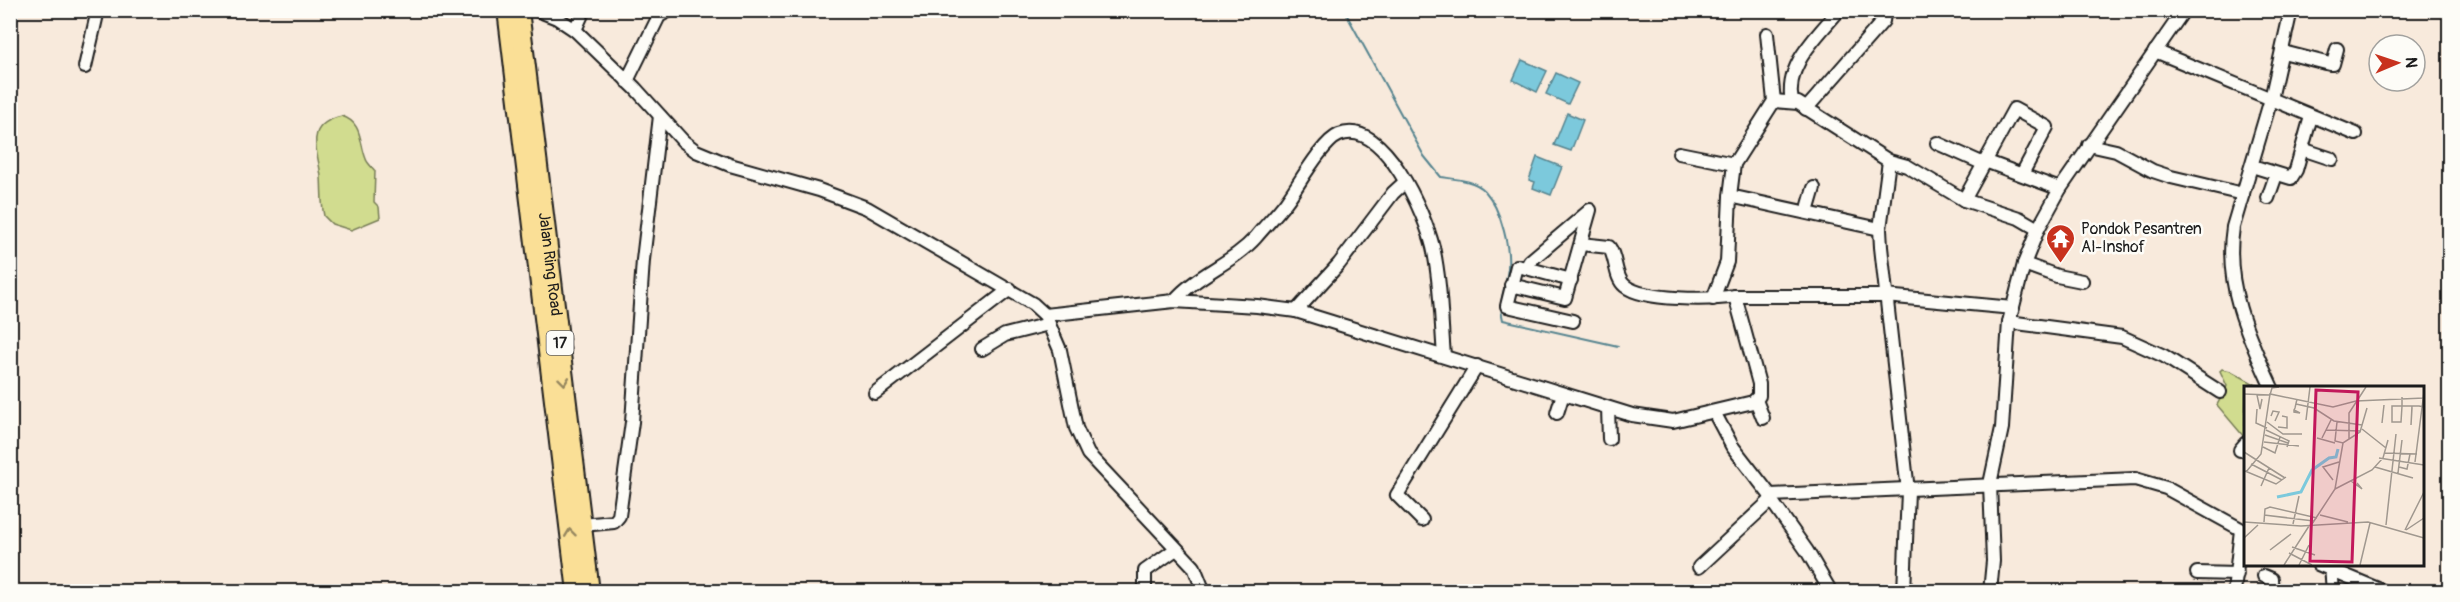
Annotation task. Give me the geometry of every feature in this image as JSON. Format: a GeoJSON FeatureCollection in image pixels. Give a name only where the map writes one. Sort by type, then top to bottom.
{"type":"FeatureCollection","features":[{"type":"Feature","properties":{"kind":"highway","name":"Jalan Ring Road"},"geometry":{"type":"LineString","coordinates":[[507,10],[577,591]]}},
{"type":"Feature","properties":{"kind":"highway","name":"Jalan Ring Road"},"geometry":{"type":"LineString","coordinates":[[519,10],[591,591]]}},
{"type":"Feature","properties":{"kind":"street"},"geometry":{"type":"LineString","coordinates":[[85,67],[98,10]]}},
{"type":"Feature","properties":{"kind":"street"},"geometry":{"type":"LineString","coordinates":[[537,10],[557,18],[574,30],[627,81],[683,141],[709,158],[819,190],[867,208],[1010,289],[1047,320],[1060,350],[1081,442],[1088,454],[1194,567],[1204,591]]}},
{"type":"Feature","properties":{"kind":"street"},"geometry":{"type":"LineString","coordinates":[[574,30],[584,10]]}},
{"type":"Feature","properties":{"kind":"street"},"geometry":{"type":"LineString","coordinates":[[627,81],[659,16],[670,10]]}},
{"type":"Feature","properties":{"kind":"street"},"geometry":{"type":"LineString","coordinates":[[1792,102],[1790,80],[1794,68],[1839,10]]}},
{"type":"Feature","properties":{"kind":"street"},"geometry":{"type":"LineString","coordinates":[[1806,109],[1883,21],[1884,14],[1878,10]]}},
{"type":"Feature","properties":{"kind":"street"},"geometry":{"type":"LineString","coordinates":[[1990,591],[1993,561],[1990,484],[2002,428],[2010,322],[2024,264],[2038,229],[2060,189],[2184,10]]}},
{"type":"Feature","properties":{"kind":"street"},"geometry":{"type":"LineString","coordinates":[[2272,386],[2249,337],[2230,267],[2233,227],[2271,99],[2291,10]]}},
{"type":"Feature","properties":{"kind":"street"},"geometry":{"type":"LineString","coordinates":[[1713,299],[1727,262],[1734,164],[1774,101],[1767,34]]}},
{"type":"Feature","properties":{"kind":"street"},"geometry":{"type":"LineString","coordinates":[[2283,52],[2330,64],[2334,62],[2337,49]]}},
{"type":"Feature","properties":{"kind":"street"},"geometry":{"type":"LineString","coordinates":[[2155,51],[2356,134]]}},
{"type":"Feature","properties":{"kind":"street"},"geometry":{"type":"LineString","coordinates":[[1774,101],[1792,102],[1889,161],[1907,166],[1964,200],[2019,218],[2038,229]]}},
{"type":"Feature","properties":{"kind":"street"},"geometry":{"type":"LineString","coordinates":[[1964,200],[2012,110],[2017,109],[2047,126],[2022,174]]}},
{"type":"Feature","properties":{"kind":"street"},"geometry":{"type":"LineString","coordinates":[[582,525],[614,522],[619,516],[632,422],[643,260],[660,116]]}},
{"type":"Feature","properties":{"kind":"street"},"geometry":{"type":"LineString","coordinates":[[2252,166],[2291,178],[2310,120]]}},
{"type":"Feature","properties":{"kind":"street"},"geometry":{"type":"LineString","coordinates":[[1174,301],[1187,286],[1239,252],[1255,238],[1284,205],[1331,140],[1338,135],[1352,132],[1363,134],[1389,156],[1418,205],[1433,248],[1440,290],[1444,356]]}},
{"type":"Feature","properties":{"kind":"street"},"geometry":{"type":"LineString","coordinates":[[1937,143],[1985,163],[2060,189]]}},
{"type":"Feature","properties":{"kind":"street"},"geometry":{"type":"LineString","coordinates":[[2089,145],[2116,151],[2153,171],[2171,177],[2243,194]]}},
{"type":"Feature","properties":{"kind":"street"},"geometry":{"type":"LineString","coordinates":[[2302,149],[2332,159]]}},
{"type":"Feature","properties":{"kind":"street"},"geometry":{"type":"LineString","coordinates":[[1679,153],[1734,164]]}},
{"type":"Feature","properties":{"kind":"street"},"geometry":{"type":"LineString","coordinates":[[1889,161],[1880,230],[1885,296],[1908,491],[1904,591]]}},
{"type":"Feature","properties":{"kind":"street"},"geometry":{"type":"LineString","coordinates":[[2268,198],[2276,175]]}},
{"type":"Feature","properties":{"kind":"street"},"geometry":{"type":"LineString","coordinates":[[1296,311],[1339,264],[1393,193],[1405,182]]}},
{"type":"Feature","properties":{"kind":"street"},"geometry":{"type":"LineString","coordinates":[[1806,212],[1814,188]]}},
{"type":"Feature","properties":{"kind":"street"},"geometry":{"type":"LineString","coordinates":[[1730,196],[1880,230]]}},
{"type":"Feature","properties":{"kind":"street"},"geometry":{"type":"LineString","coordinates":[[1511,285],[1565,298],[1590,210],[1530,261],[1526,268]]}},
{"type":"Feature","properties":{"kind":"street"},"geometry":{"type":"LineString","coordinates":[[1581,244],[1609,247],[1625,287],[1684,299],[1735,296],[1885,296],[2013,308]]}},
{"type":"Feature","properties":{"kind":"street"},"geometry":{"type":"LineString","coordinates":[[2024,264],[2056,276],[2082,281]]}},
{"type":"Feature","properties":{"kind":"street"},"geometry":{"type":"LineString","coordinates":[[1570,280],[1517,266],[1507,306],[1573,321]]}},
{"type":"Feature","properties":{"kind":"street"},"geometry":{"type":"LineString","coordinates":[[875,393],[1010,289]]}},
{"type":"Feature","properties":{"kind":"street"},"geometry":{"type":"LineString","coordinates":[[1735,296],[1759,384],[1756,400],[1763,418]]}},
{"type":"Feature","properties":{"kind":"street"},"geometry":{"type":"LineString","coordinates":[[982,349],[1005,335],[1047,320],[1174,301],[1257,306],[1296,311],[1650,419],[1673,421],[1756,400]]}},
{"type":"Feature","properties":{"kind":"street"},"geometry":{"type":"LineString","coordinates":[[2010,322],[2122,336],[2164,356],[2220,392]]}},
{"type":"Feature","properties":{"kind":"street"},"geometry":{"type":"LineString","coordinates":[[1422,520],[1397,495],[1479,367]]}},
{"type":"Feature","properties":{"kind":"street"},"geometry":{"type":"LineString","coordinates":[[1557,412],[1563,394]]}},
{"type":"Feature","properties":{"kind":"street"},"geometry":{"type":"LineString","coordinates":[[1608,408],[1609,439]]}},
{"type":"Feature","properties":{"kind":"street"},"geometry":{"type":"LineString","coordinates":[[1714,411],[1732,446],[1771,498],[1831,591]]}},
{"type":"Feature","properties":{"kind":"street"},"geometry":{"type":"LineString","coordinates":[[1699,567],[1771,498],[1990,484],[2129,479],[2148,481],[2166,488],[2243,531],[2234,591]]}},
{"type":"Feature","properties":{"kind":"street"},"geometry":{"type":"LineString","coordinates":[[1145,591],[1145,571],[1176,549]]}},
{"type":"Feature","properties":{"kind":"street"},"geometry":{"type":"LineString","coordinates":[[2333,591],[2331,568],[2385,591]]}},
{"type":"Feature","properties":{"kind":"street"},"geometry":{"type":"LineString","coordinates":[[2197,573],[2236,573]]}},
{"type":"Feature","properties":{"kind":"street"},"geometry":{"type":"LineString","coordinates":[[2264,576],[2271,579],[2272,591]]}},
{"type":"Feature","properties":{"kind":"green space"},"geometry":{"type":"Polygon","coordinates":[[[342,116],[354,123],[357,128],[367,161],[375,171],[374,202],[379,207],[380,218],[351,230],[332,224],[324,216],[316,148],[317,132],[322,125],[342,116]]]}},
{"type":"Feature","properties":{"kind":"green space"},"geometry":{"type":"Polygon","coordinates":[[[2222,369],[2231,371],[2258,386],[2244,386],[2244,437],[2217,405],[2227,386],[2220,371],[2222,369]]]}},
{"type":"Feature","properties":{"kind":"water"},"geometry":{"type":"Polygon","coordinates":[[[1522,60],[1547,71],[1537,92],[1513,80],[1522,60]]]}},
{"type":"Feature","properties":{"kind":"water"},"geometry":{"type":"Polygon","coordinates":[[[1556,73],[1578,83],[1568,104],[1546,94],[1556,73]]]}},
{"type":"Feature","properties":{"kind":"water"},"geometry":{"type":"Polygon","coordinates":[[[1567,113],[1583,120],[1571,151],[1554,145],[1567,113]]]}},
{"type":"Feature","properties":{"kind":"water"},"geometry":{"type":"Polygon","coordinates":[[[1537,157],[1562,167],[1551,195],[1533,188],[1535,182],[1529,180],[1537,157]]]}},
{"type":"Feature","properties":{"kind":"waterway"},"geometry":{"type":"LineString","coordinates":[[1344,10],[1424,156],[1441,177],[1481,187],[1496,208],[1504,231],[1508,254],[1507,275],[1501,302],[1503,320],[1618,346]]}},
{"type":"Feature","properties":{"kind":"place","name":"Pondok Pesantren Al-Inshof"},"geometry":{"type":"Point","coordinates":[2060,264]}}]}
